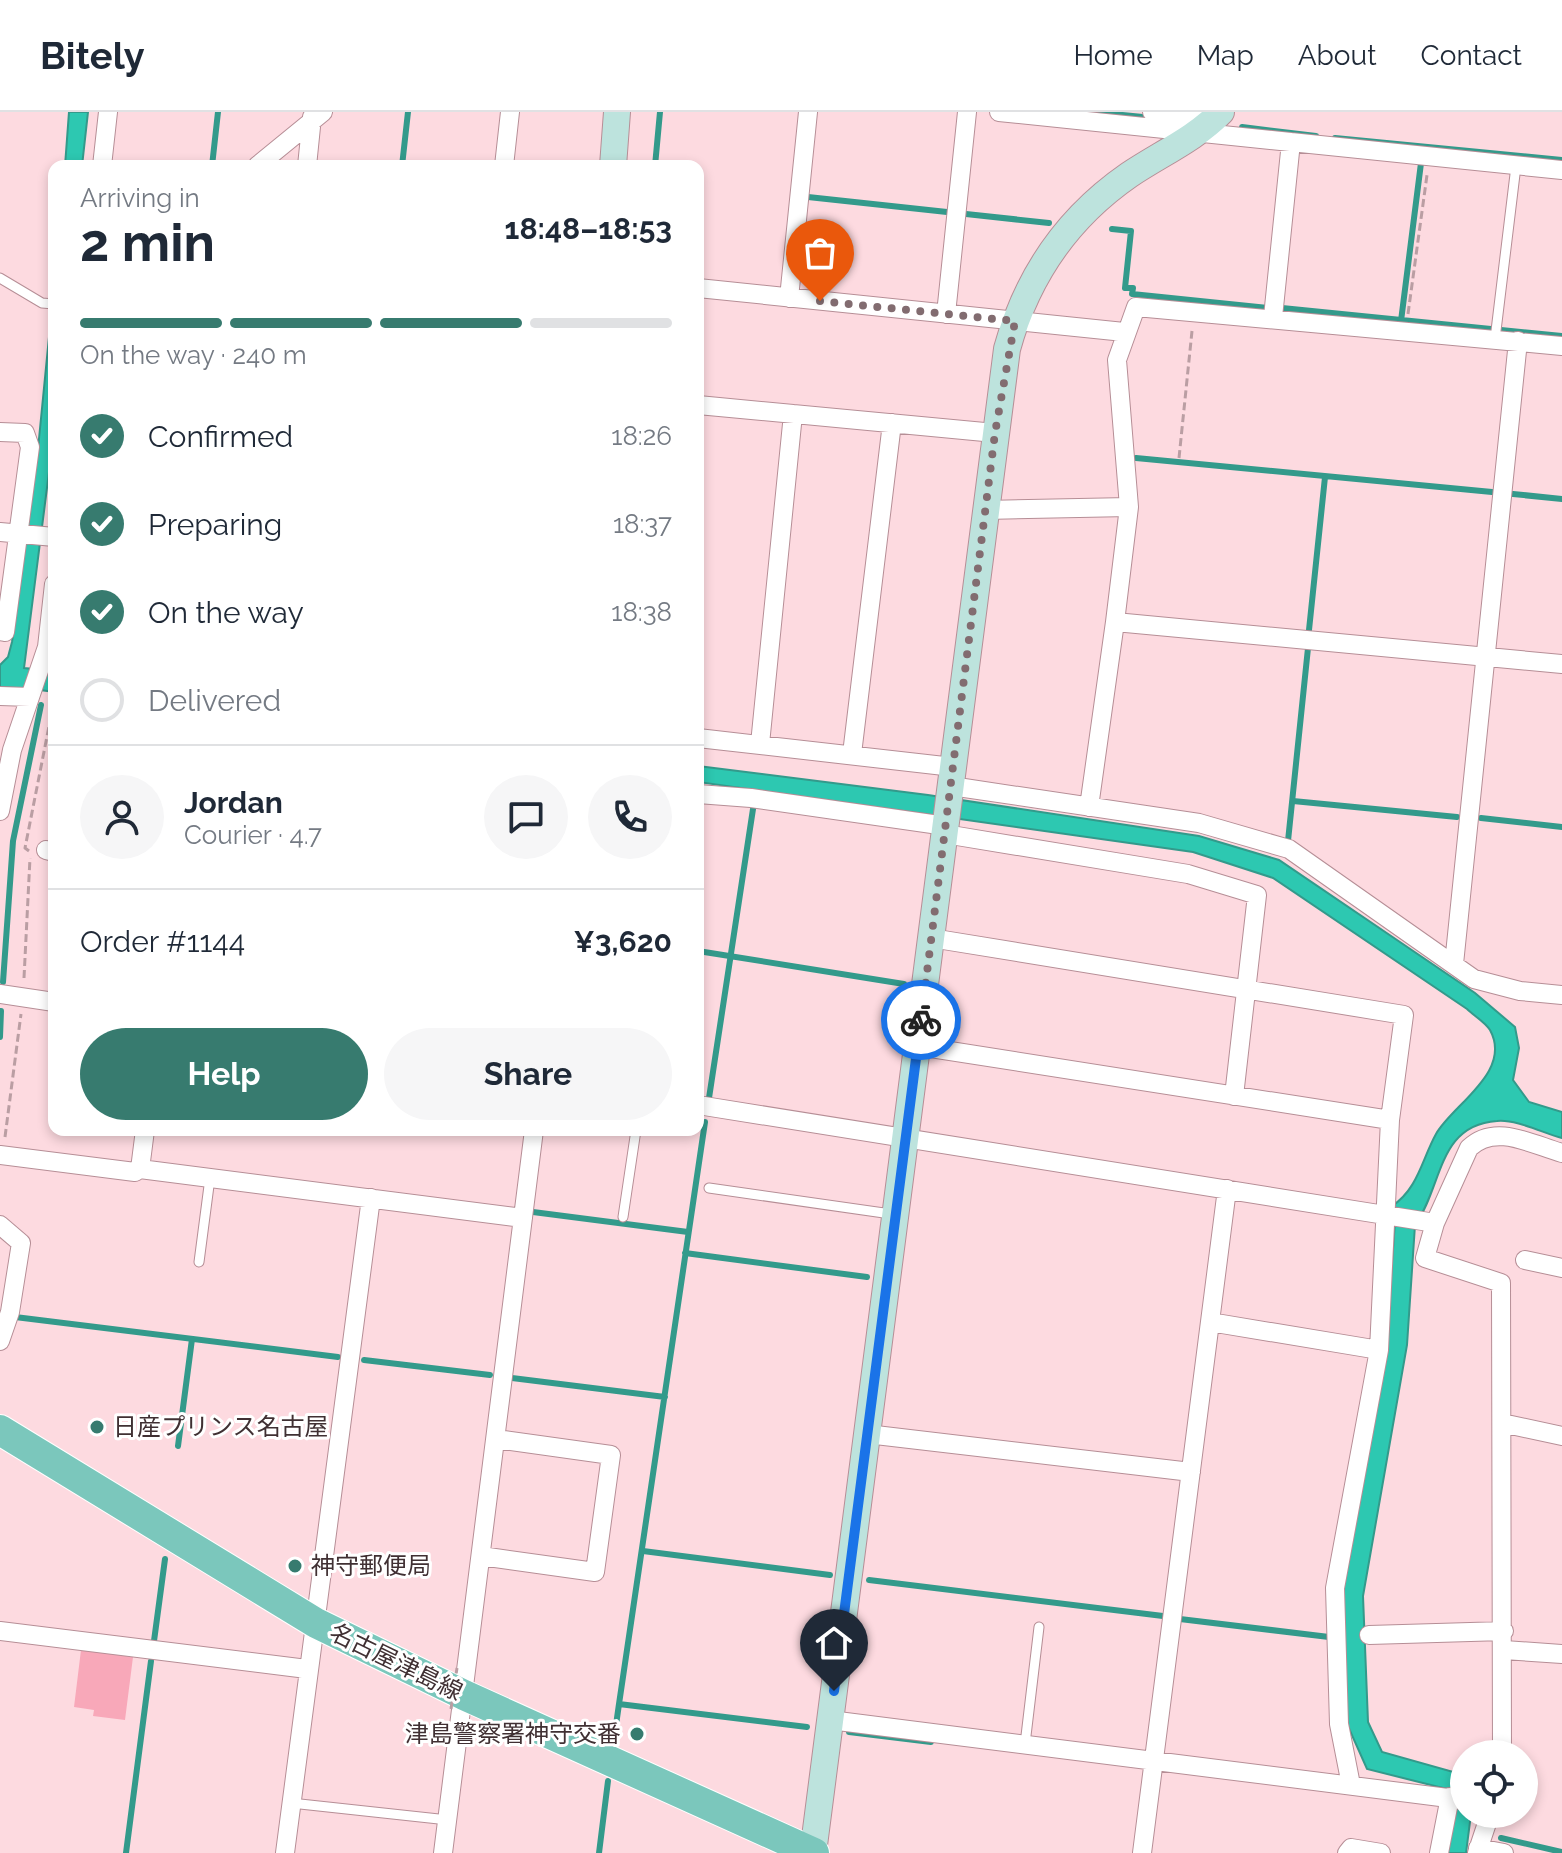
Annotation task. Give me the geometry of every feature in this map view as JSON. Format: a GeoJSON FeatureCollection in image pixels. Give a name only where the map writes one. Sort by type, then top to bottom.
{"type":"FeatureCollection","features":[{"type":"Feature","properties":{"kind":"main road"},"geometry":{"type":"LineString","coordinates":[[613,160],[617,112]]}},
{"type":"Feature","properties":{"kind":"main road"},"geometry":{"type":"LineString","coordinates":[[813,1853],[995,433],[1015,321],[1038,269],[1083,213],[1130,175],[1211,121]]}},
{"type":"Feature","properties":{"kind":"main road","name":"名古屋津島線"},"geometry":{"type":"LineString","coordinates":[[0,1430],[316,1623],[457,1691],[813,1853]]}},
{"type":"Feature","properties":{"kind":"street"},"geometry":{"type":"LineString","coordinates":[[103,160],[108,112]]}},
{"type":"Feature","properties":{"kind":"street"},"geometry":{"type":"LineString","coordinates":[[505,160],[510,112]]}},
{"type":"Feature","properties":{"kind":"street"},"geometry":{"type":"LineString","coordinates":[[789,298],[808,112]]}},
{"type":"Feature","properties":{"kind":"street"},"geometry":{"type":"LineString","coordinates":[[946,314],[967,112]]}},
{"type":"Feature","properties":{"kind":"street"},"geometry":{"type":"LineString","coordinates":[[999,112],[1211,121]]}},
{"type":"Feature","properties":{"kind":"street"},"geometry":{"type":"LineString","coordinates":[[1152,112],[1211,121],[1291,142],[1562,170]]}},
{"type":"Feature","properties":{"kind":"street"},"geometry":{"type":"LineString","coordinates":[[264,160],[316,115]]}},
{"type":"Feature","properties":{"kind":"street"},"geometry":{"type":"LineString","coordinates":[[308,160],[316,115]]}},
{"type":"Feature","properties":{"kind":"street"},"geometry":{"type":"LineString","coordinates":[[1273,317],[1291,142]]}},
{"type":"Feature","properties":{"kind":"street"},"geometry":{"type":"LineString","coordinates":[[704,289],[1124,332]]}},
{"type":"Feature","properties":{"kind":"street"},"geometry":{"type":"LineString","coordinates":[[1089,807],[1129,507],[1117,360],[1124,332],[1136,307],[1496,332],[1518,341],[1562,346]]}},
{"type":"Feature","properties":{"kind":"street"},"geometry":{"type":"LineString","coordinates":[[1454,964],[1518,341]]}},
{"type":"Feature","properties":{"kind":"street"},"geometry":{"type":"LineString","coordinates":[[704,411],[793,414],[995,433]]}},
{"type":"Feature","properties":{"kind":"street"},"geometry":{"type":"LineString","coordinates":[[760,744],[793,414]]}},
{"type":"Feature","properties":{"kind":"street"},"geometry":{"type":"LineString","coordinates":[[852,754],[892,423]]}},
{"type":"Feature","properties":{"kind":"street"},"geometry":{"type":"LineString","coordinates":[[0,432],[25,433],[30,447],[14,533],[5,632],[0,631]]}},
{"type":"Feature","properties":{"kind":"street"},"geometry":{"type":"LineString","coordinates":[[985,510],[1129,507]]}},
{"type":"Feature","properties":{"kind":"street"},"geometry":{"type":"LineString","coordinates":[[14,533],[48,537]]}},
{"type":"Feature","properties":{"kind":"street"},"geometry":{"type":"LineString","coordinates":[[1115,622],[1562,664]]}},
{"type":"Feature","properties":{"kind":"street"},"geometry":{"type":"LineString","coordinates":[[0,808],[12,750],[48,654]]}},
{"type":"Feature","properties":{"kind":"street"},"geometry":{"type":"LineString","coordinates":[[0,696],[31,693]]}},
{"type":"Feature","properties":{"kind":"street"},"geometry":{"type":"LineString","coordinates":[[704,739],[852,754],[951,782],[1199,823],[1289,849],[1474,979],[1492,985],[1562,995]]}},
{"type":"Feature","properties":{"kind":"street"},"geometry":{"type":"LineString","coordinates":[[704,794],[751,798],[946,827],[1188,874],[1257,895],[1234,1096]]}},
{"type":"Feature","properties":{"kind":"street"},"geometry":{"type":"LineString","coordinates":[[931,938],[1404,1015],[1390,1120],[1379,1350],[1335,1588],[1339,1724],[1351,1785]]}},
{"type":"Feature","properties":{"kind":"street"},"geometry":{"type":"LineString","coordinates":[[0,994],[48,1001]]}},
{"type":"Feature","properties":{"kind":"street"},"geometry":{"type":"LineString","coordinates":[[918,1046],[1390,1120]]}},
{"type":"Feature","properties":{"kind":"street"},"geometry":{"type":"LineString","coordinates":[[704,1106],[1431,1222]]}},
{"type":"Feature","properties":{"kind":"street"},"geometry":{"type":"LineString","coordinates":[[1502,1740],[1501,1283],[1425,1258],[1431,1222],[1469,1148],[1478,1140],[1498,1134],[1562,1153]]}},
{"type":"Feature","properties":{"kind":"street"},"geometry":{"type":"LineString","coordinates":[[140,1169],[144,1136]]}},
{"type":"Feature","properties":{"kind":"street"},"geometry":{"type":"LineString","coordinates":[[443,1853],[457,1691],[481,1556],[533,1136]]}},
{"type":"Feature","properties":{"kind":"street"},"geometry":{"type":"LineString","coordinates":[[2,1148],[135,1172],[140,1169],[523,1218]]}},
{"type":"Feature","properties":{"kind":"street"},"geometry":{"type":"LineString","coordinates":[[1142,1853],[1227,1189]]}},
{"type":"Feature","properties":{"kind":"street"},"geometry":{"type":"LineString","coordinates":[[285,1853],[371,1198]]}},
{"type":"Feature","properties":{"kind":"street"},"geometry":{"type":"LineString","coordinates":[[0,1225],[21,1243],[10,1312],[0,1341]]}},
{"type":"Feature","properties":{"kind":"street"},"geometry":{"type":"LineString","coordinates":[[1525,1260],[1562,1268]]}},
{"type":"Feature","properties":{"kind":"street"},"geometry":{"type":"LineString","coordinates":[[1210,1322],[1379,1350]]}},
{"type":"Feature","properties":{"kind":"street"},"geometry":{"type":"LineString","coordinates":[[1502,1423],[1562,1436]]}},
{"type":"Feature","properties":{"kind":"street"},"geometry":{"type":"LineString","coordinates":[[867,1434],[1191,1472]]}},
{"type":"Feature","properties":{"kind":"street"},"geometry":{"type":"LineString","coordinates":[[481,1556],[595,1572],[611,1455],[496,1439]]}},
{"type":"Feature","properties":{"kind":"street"},"geometry":{"type":"LineString","coordinates":[[0,1631],[307,1669]]}},
{"type":"Feature","properties":{"kind":"street"},"geometry":{"type":"LineString","coordinates":[[1369,1635],[1504,1640],[1562,1654]]}},
{"type":"Feature","properties":{"kind":"street"},"geometry":{"type":"LineString","coordinates":[[830,1720],[1450,1798]]}},
{"type":"Feature","properties":{"kind":"street"},"geometry":{"type":"LineString","coordinates":[[1439,1853],[1450,1818]]}},
{"type":"Feature","properties":{"kind":"street"},"geometry":{"type":"LineString","coordinates":[[1485,1828],[1478,1850],[1504,1853]]}},
{"type":"Feature","properties":{"kind":"street"},"geometry":{"type":"LineString","coordinates":[[1347,1853],[1351,1848],[1381,1853]]}},
{"type":"Feature","properties":{"kind":"lane"},"geometry":{"type":"LineString","coordinates":[[1496,332],[1516,166]]}},
{"type":"Feature","properties":{"kind":"lane"},"geometry":{"type":"LineString","coordinates":[[0,278],[48,302]]}},
{"type":"Feature","properties":{"kind":"lane"},"geometry":{"type":"LineString","coordinates":[[623,1217],[635,1136]]}},
{"type":"Feature","properties":{"kind":"lane"},"geometry":{"type":"LineString","coordinates":[[199,1262],[210,1178]]}},
{"type":"Feature","properties":{"kind":"lane"},"geometry":{"type":"LineString","coordinates":[[709,1188],[896,1214]]}},
{"type":"Feature","properties":{"kind":"lane"},"geometry":{"type":"LineString","coordinates":[[1025,1744],[1039,1627]]}},
{"type":"Feature","properties":{"kind":"lane"},"geometry":{"type":"LineString","coordinates":[[291,1803],[448,1820]]}},
{"type":"Feature","properties":{"kind":"path"},"geometry":{"type":"LineString","coordinates":[[1408,318],[1429,157]]}},
{"type":"Feature","properties":{"kind":"path"},"geometry":{"type":"LineString","coordinates":[[1179,458],[1194,310]]}},
{"type":"Feature","properties":{"kind":"path"},"geometry":{"type":"LineString","coordinates":[[31,693],[48,699]]}},
{"type":"Feature","properties":{"kind":"path"},"geometry":{"type":"LineString","coordinates":[[2,1148],[23,997],[30,852],[25,848],[48,731]]}},
{"type":"Feature","properties":{"kind":"shaded area"},"geometry":{"type":"Polygon","coordinates":[[[69,112],[88,112],[83,160],[65,160],[69,112]]]}},
{"type":"Feature","properties":{"kind":"shaded area"},"geometry":{"type":"Polygon","coordinates":[[[48,347],[48,480],[24,668],[48,670],[48,691],[0,687],[0,665],[8,657],[12,642],[38,449],[48,347]]]}},
{"type":"Feature","properties":{"kind":"shaded area"},"geometry":{"type":"Polygon","coordinates":[[[704,767],[928,795],[1199,836],[1279,860],[1475,993],[1515,1027],[1519,1048],[1513,1080],[1529,1102],[1562,1112],[1562,1138],[1504,1121],[1477,1125],[1463,1133],[1444,1160],[1415,1225],[1407,1345],[1363,1596],[1368,1722],[1382,1752],[1450,1771],[1450,1790],[1367,1769],[1347,1724],[1342,1594],[1386,1344],[1395,1222],[1392,1206],[1414,1182],[1436,1134],[1487,1074],[1494,1060],[1495,1045],[1490,1030],[1467,1009],[1273,878],[1193,852],[704,783],[704,767]]]}},
{"type":"Feature","properties":{"kind":"shaded area"},"geometry":{"type":"Polygon","coordinates":[[[81,1650],[133,1657],[125,1720],[93,1716],[94,1710],[74,1707],[81,1650]]]}},
{"type":"Feature","properties":{"kind":"shaded area"},"geometry":{"type":"Polygon","coordinates":[[[1450,1822],[1450,1828],[1469,1828],[1466,1853],[1445,1853],[1450,1822]]]}},
{"type":"Feature","properties":{"kind":"waterway"},"geometry":{"type":"LineString","coordinates":[[213,160],[218,112]]}},
{"type":"Feature","properties":{"kind":"waterway"},"geometry":{"type":"LineString","coordinates":[[403,160],[408,112]]}},
{"type":"Feature","properties":{"kind":"waterway"},"geometry":{"type":"LineString","coordinates":[[656,160],[660,112]]}},
{"type":"Feature","properties":{"kind":"waterway"},"geometry":{"type":"LineString","coordinates":[[1092,112],[1153,118]]}},
{"type":"Feature","properties":{"kind":"waterway"},"geometry":{"type":"LineString","coordinates":[[1242,127],[1316,136]]}},
{"type":"Feature","properties":{"kind":"waterway"},"geometry":{"type":"LineString","coordinates":[[1335,138],[1562,160]]}},
{"type":"Feature","properties":{"kind":"waterway"},"geometry":{"type":"LineString","coordinates":[[1401,321],[1421,163]]}},
{"type":"Feature","properties":{"kind":"waterway"},"geometry":{"type":"LineString","coordinates":[[808,197],[947,212]]}},
{"type":"Feature","properties":{"kind":"waterway"},"geometry":{"type":"LineString","coordinates":[[966,214],[1049,223]]}},
{"type":"Feature","properties":{"kind":"waterway"},"geometry":{"type":"LineString","coordinates":[[1112,229],[1131,231],[1125,288],[1133,288],[1132,294],[1268,308]]}},
{"type":"Feature","properties":{"kind":"waterway"},"geometry":{"type":"LineString","coordinates":[[1282,308],[1562,336]]}},
{"type":"Feature","properties":{"kind":"waterway"},"geometry":{"type":"LineString","coordinates":[[1136,458],[1492,492]]}},
{"type":"Feature","properties":{"kind":"waterway"},"geometry":{"type":"LineString","coordinates":[[1309,630],[1325,477]]}},
{"type":"Feature","properties":{"kind":"waterway"},"geometry":{"type":"LineString","coordinates":[[1513,494],[1562,499]]}},
{"type":"Feature","properties":{"kind":"waterway"},"geometry":{"type":"LineString","coordinates":[[1288,841],[1308,648]]}},
{"type":"Feature","properties":{"kind":"waterway"},"geometry":{"type":"LineString","coordinates":[[3,982],[13,841],[41,705]]}},
{"type":"Feature","properties":{"kind":"waterway"},"geometry":{"type":"LineString","coordinates":[[1293,801],[1457,817]]}},
{"type":"Feature","properties":{"kind":"waterway"},"geometry":{"type":"LineString","coordinates":[[709,1098],[753,809]]}},
{"type":"Feature","properties":{"kind":"waterway"},"geometry":{"type":"LineString","coordinates":[[1481,818],[1562,827]]}},
{"type":"Feature","properties":{"kind":"waterway"},"geometry":{"type":"LineString","coordinates":[[704,952],[904,984]]}},
{"type":"Feature","properties":{"kind":"waterway"},"geometry":{"type":"LineString","coordinates":[[0,1037],[1,1011]]}},
{"type":"Feature","properties":{"kind":"waterway"},"geometry":{"type":"LineString","coordinates":[[704,1129],[705,1122]]}},
{"type":"Feature","properties":{"kind":"waterway"},"geometry":{"type":"LineString","coordinates":[[703,1136],[619,1704],[807,1727]]}},
{"type":"Feature","properties":{"kind":"waterway"},"geometry":{"type":"LineString","coordinates":[[533,1212],[688,1232]]}},
{"type":"Feature","properties":{"kind":"waterway"},"geometry":{"type":"LineString","coordinates":[[685,1253],[867,1277]]}},
{"type":"Feature","properties":{"kind":"waterway"},"geometry":{"type":"LineString","coordinates":[[15,1317],[338,1357]]}},
{"type":"Feature","properties":{"kind":"waterway"},"geometry":{"type":"LineString","coordinates":[[178,1446],[192,1339]]}},
{"type":"Feature","properties":{"kind":"waterway"},"geometry":{"type":"LineString","coordinates":[[364,1360],[490,1375]]}},
{"type":"Feature","properties":{"kind":"waterway"},"geometry":{"type":"LineString","coordinates":[[512,1378],[665,1397]]}},
{"type":"Feature","properties":{"kind":"waterway"},"geometry":{"type":"LineString","coordinates":[[643,1551],[830,1575]]}},
{"type":"Feature","properties":{"kind":"waterway"},"geometry":{"type":"LineString","coordinates":[[154,1641],[165,1559]]}},
{"type":"Feature","properties":{"kind":"waterway"},"geometry":{"type":"LineString","coordinates":[[869,1580],[1163,1616]]}},
{"type":"Feature","properties":{"kind":"waterway"},"geometry":{"type":"LineString","coordinates":[[1180,1619],[1329,1637]]}},
{"type":"Feature","properties":{"kind":"waterway"},"geometry":{"type":"LineString","coordinates":[[126,1853],[151,1661]]}},
{"type":"Feature","properties":{"kind":"waterway"},"geometry":{"type":"LineString","coordinates":[[614,1739],[619,1704]]}},
{"type":"Feature","properties":{"kind":"waterway"},"geometry":{"type":"LineString","coordinates":[[849,1732],[931,1742]]}},
{"type":"Feature","properties":{"kind":"waterway"},"geometry":{"type":"LineString","coordinates":[[599,1853],[608,1781]]}},
{"type":"Feature","properties":{"kind":"waterway"},"geometry":{"type":"LineString","coordinates":[[1501,1838],[1562,1852]]}},
{"type":"Feature","properties":{"kind":"way so far"},"geometry":{"type":"LineString","coordinates":[[820,301],[1015,321],[1007,349],[995,433],[921,1020]]}},
{"type":"Feature","properties":{"kind":"place","name":"日産プリンス名古屋"},"geometry":{"type":"Point","coordinates":[97,1427]}},
{"type":"Feature","properties":{"kind":"place","name":"神守郵便局"},"geometry":{"type":"Point","coordinates":[295,1566]}},
{"type":"Feature","properties":{"kind":"place","name":"津島警察署神守交番"},"geometry":{"type":"Point","coordinates":[637,1734]}},
{"type":"Feature","properties":{"kind":"route"},"geometry":{"type":"LineString","coordinates":[[834,1691],[921,1020]]}}]}
